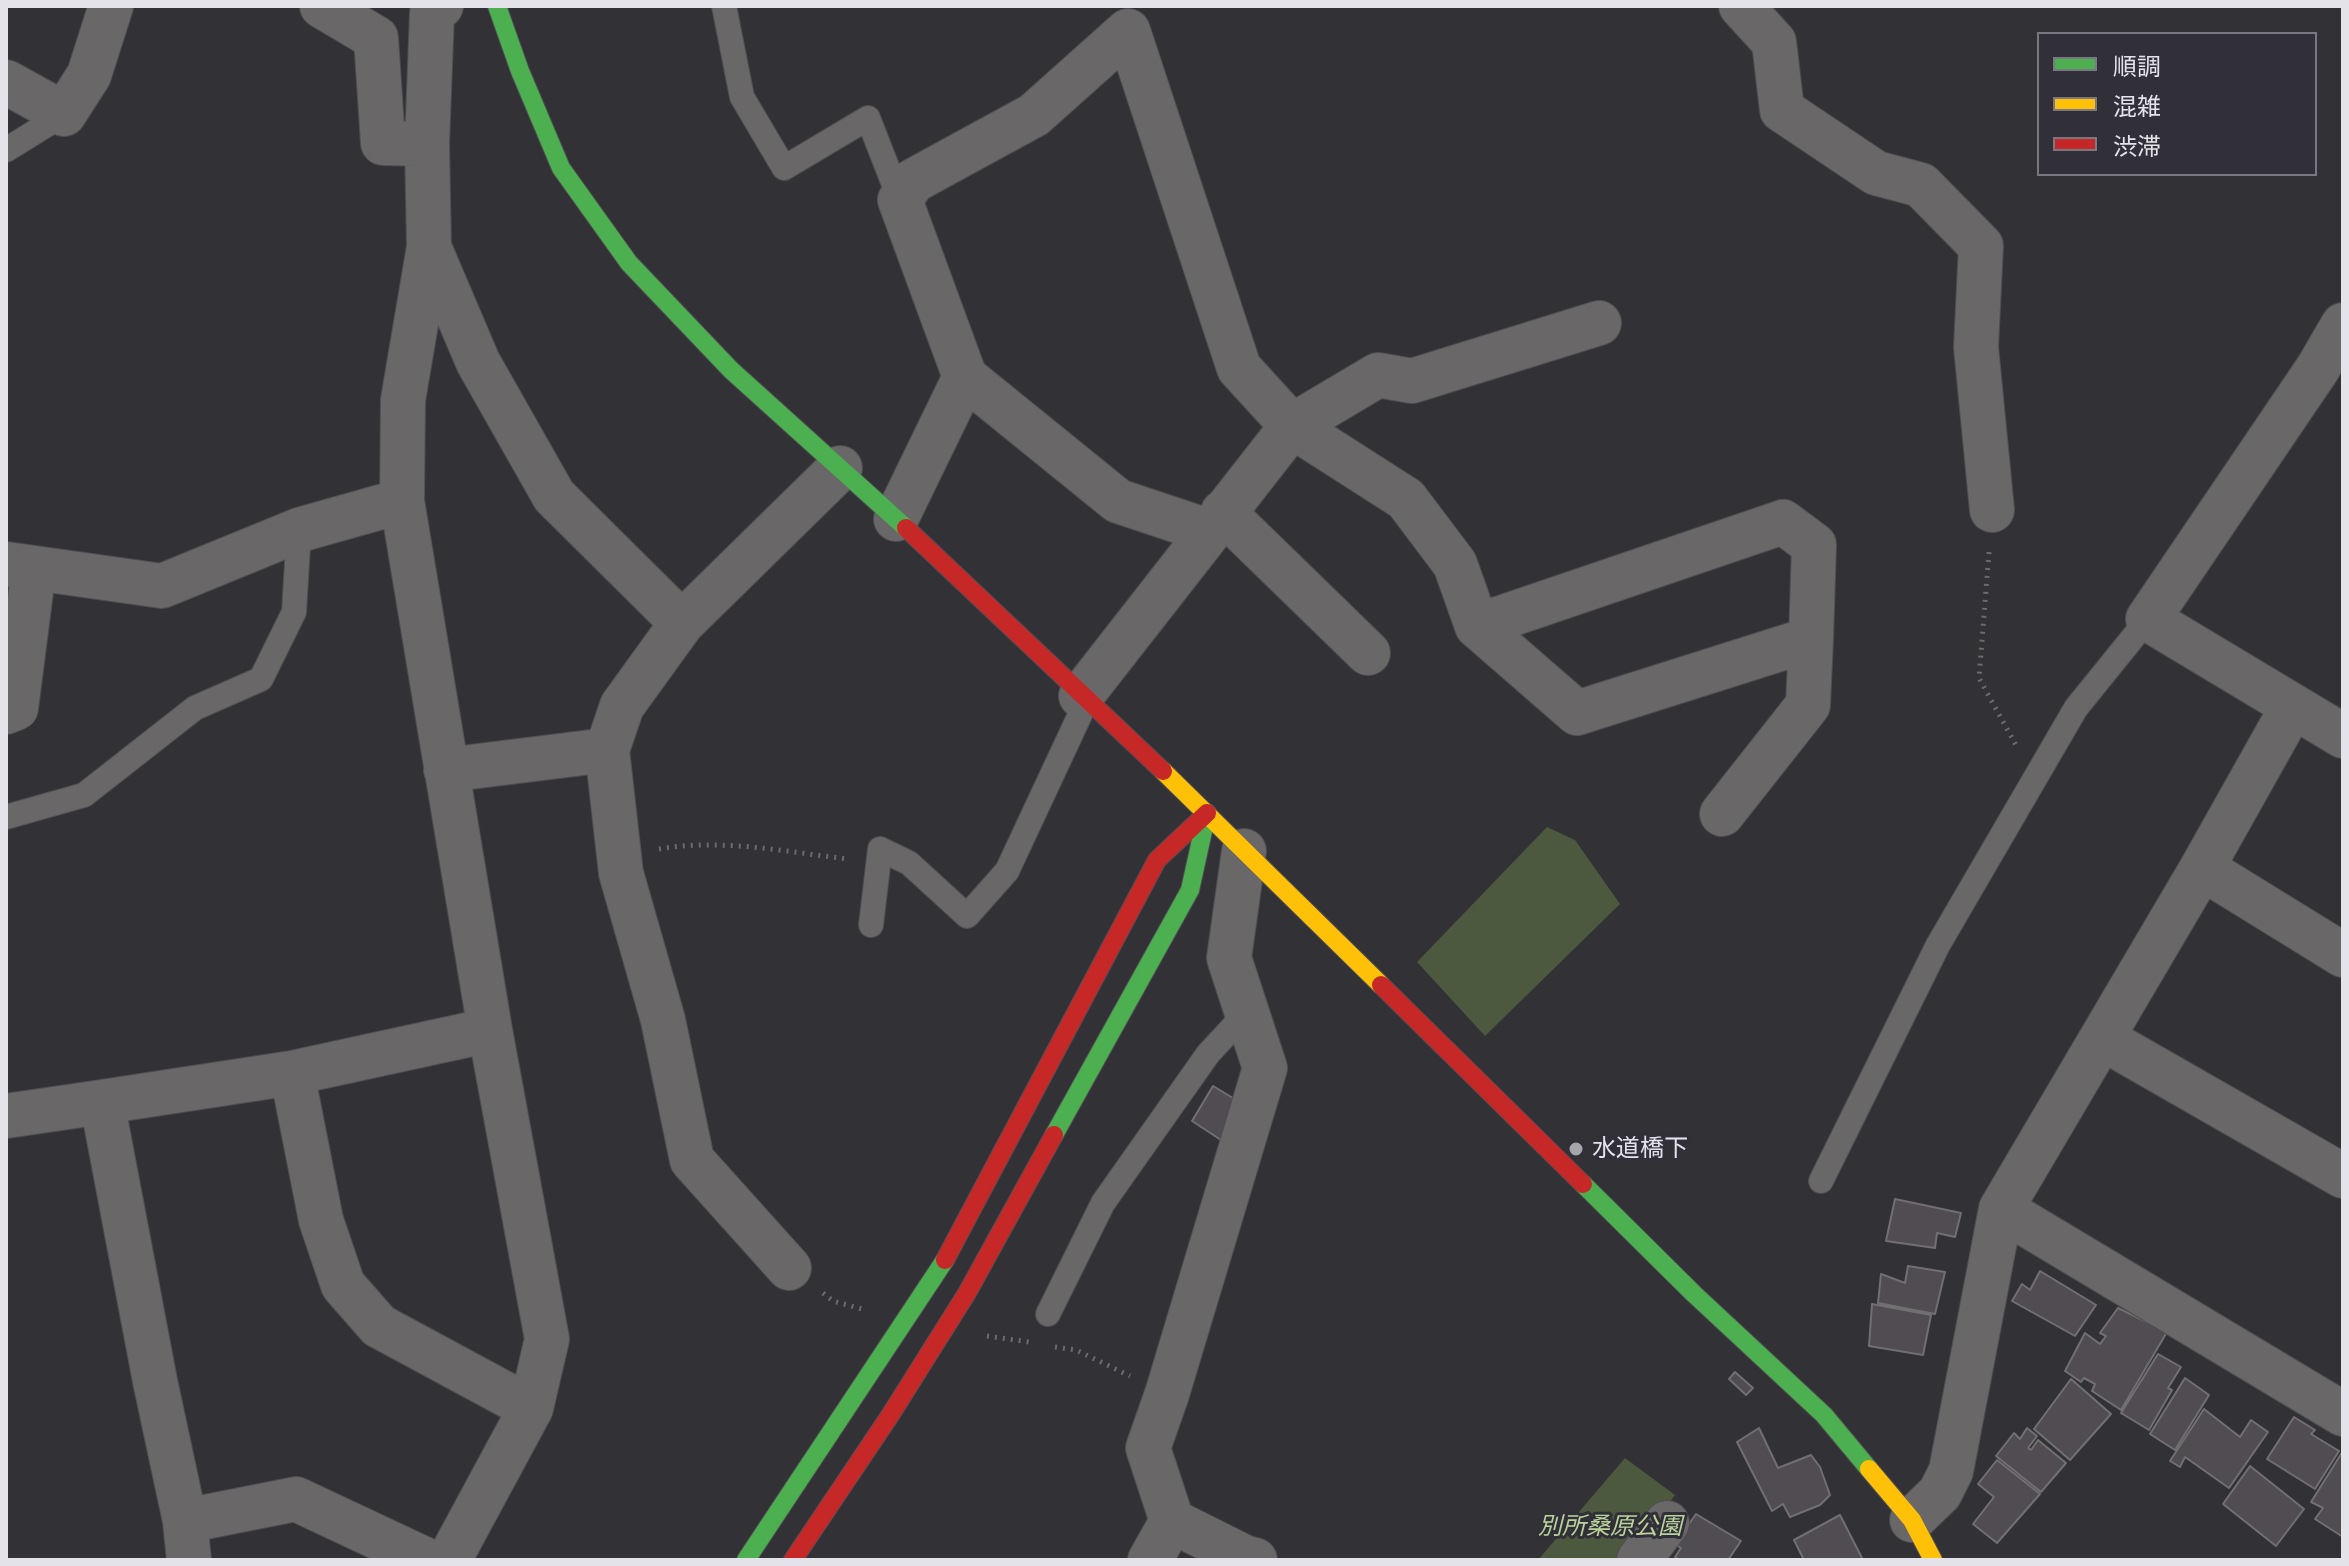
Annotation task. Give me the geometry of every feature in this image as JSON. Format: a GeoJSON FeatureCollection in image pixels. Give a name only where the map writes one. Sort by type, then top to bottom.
{"type":"FeatureCollection","features":[{"type":"Feature","properties":{"kind":"main road"},"geometry":{"type":"LineString","coordinates":[[497,6],[520,71],[561,168],[629,263],[731,370],[896,519],[1207,813],[1694,1294],[1824,1415],[1912,1520],[1933,1560]]}},
{"type":"Feature","properties":{"kind":"main road"},"geometry":{"type":"LineString","coordinates":[[746,1560],[939,1271],[1157,860],[1207,813]]}},
{"type":"Feature","properties":{"kind":"main road"},"geometry":{"type":"LineString","coordinates":[[793,1560],[891,1414],[975,1279],[1190,890],[1207,813]]}},
{"type":"Feature","properties":{"kind":"street"},"geometry":{"type":"LineString","coordinates":[[6,82],[64,114],[89,75],[111,6]]}},
{"type":"Feature","properties":{"kind":"street"},"geometry":{"type":"LineString","coordinates":[[322,6],[376,38],[383,143],[427,144]]}},
{"type":"Feature","properties":{"kind":"street"},"geometry":{"type":"LineString","coordinates":[[441,6],[432,13],[427,144],[429,247],[403,400],[402,501],[490,1030],[547,1339],[531,1408],[449,1560]]}},
{"type":"Feature","properties":{"kind":"street"},"geometry":{"type":"LineString","coordinates":[[1741,6],[1774,42],[1782,110],[1876,173],[1921,185],[1981,246],[1976,347],[1992,510]]}},
{"type":"Feature","properties":{"kind":"street"},"geometry":{"type":"LineString","coordinates":[[1368,653],[1216,522],[1118,501],[965,377],[900,200],[913,181],[1034,115],[1128,31],[1239,368],[1292,426],[1406,499],[1455,564],[1477,626],[1577,713],[1811,639]]}},
{"type":"Feature","properties":{"kind":"street"},"geometry":{"type":"LineString","coordinates":[[429,247],[478,362],[554,496],[682,623]]}},
{"type":"Feature","properties":{"kind":"street"},"geometry":{"type":"LineString","coordinates":[[1084,699],[1292,426],[1378,375],[1412,381],[1599,323]]}},
{"type":"Feature","properties":{"kind":"street"},"geometry":{"type":"LineString","coordinates":[[2343,325],[2318,368],[2148,619],[2343,736]]}},
{"type":"Feature","properties":{"kind":"street"},"geometry":{"type":"LineString","coordinates":[[896,519],[965,377]]}},
{"type":"Feature","properties":{"kind":"street"},"geometry":{"type":"LineString","coordinates":[[789,1268],[692,1160],[663,1020],[621,873],[607,750],[622,706],[682,623],[840,468]]}},
{"type":"Feature","properties":{"kind":"street"},"geometry":{"type":"LineString","coordinates":[[6,712],[16,708],[20,566],[162,586],[299,530],[402,501]]}},
{"type":"Feature","properties":{"kind":"street"},"geometry":{"type":"LineString","coordinates":[[1477,626],[1783,522],[1814,545],[1808,705],[1722,814]]}},
{"type":"Feature","properties":{"kind":"street"},"geometry":{"type":"LineString","coordinates":[[1912,1520],[1940,1493],[1951,1471],[2001,1209],[2202,868],[2293,706]]}},
{"type":"Feature","properties":{"kind":"street"},"geometry":{"type":"LineString","coordinates":[[446,770],[607,750]]}},
{"type":"Feature","properties":{"kind":"street"},"geometry":{"type":"LineString","coordinates":[[1244,851],[1229,958],[1265,1068],[1148,1448],[1172,1521],[1255,1560]]}},
{"type":"Feature","properties":{"kind":"street"},"geometry":{"type":"LineString","coordinates":[[2202,868],[2343,955]]}},
{"type":"Feature","properties":{"kind":"street"},"geometry":{"type":"LineString","coordinates":[[6,1116],[292,1073],[490,1030]]}},
{"type":"Feature","properties":{"kind":"street"},"geometry":{"type":"LineString","coordinates":[[2102,1038],[2343,1176]]}},
{"type":"Feature","properties":{"kind":"street"},"geometry":{"type":"LineString","coordinates":[[292,1073],[321,1220],[343,1285],[379,1326],[531,1408]]}},
{"type":"Feature","properties":{"kind":"street"},"geometry":{"type":"LineString","coordinates":[[102,1102],[187,1540],[296,1499],[426,1560]]}},
{"type":"Feature","properties":{"kind":"street"},"geometry":{"type":"LineString","coordinates":[[2001,1209],[2343,1414]]}},
{"type":"Feature","properties":{"kind":"street"},"geometry":{"type":"LineString","coordinates":[[1150,1560],[1172,1521]]}},
{"type":"Feature","properties":{"kind":"street"},"geometry":{"type":"LineString","coordinates":[[1639,1560],[1667,1523]]}},
{"type":"Feature","properties":{"kind":"lane"},"geometry":{"type":"LineString","coordinates":[[724,6],[742,97],[784,168],[868,118],[900,200]]}},
{"type":"Feature","properties":{"kind":"lane"},"geometry":{"type":"LineString","coordinates":[[6,150],[64,114]]}},
{"type":"Feature","properties":{"kind":"lane"},"geometry":{"type":"LineString","coordinates":[[6,817],[84,795],[195,708],[261,679],[294,612],[299,530]]}},
{"type":"Feature","properties":{"kind":"lane"},"geometry":{"type":"LineString","coordinates":[[1821,1181],[1938,945],[2076,708],[2148,619]]}},
{"type":"Feature","properties":{"kind":"lane"},"geometry":{"type":"LineString","coordinates":[[871,925],[880,849],[909,863],[967,916],[1007,871],[1084,699]]}},
{"type":"Feature","properties":{"kind":"lane"},"geometry":{"type":"LineString","coordinates":[[1048,1314],[1103,1203],[1208,1054],[1246,1013]]}},
{"type":"Feature","properties":{"kind":"path"},"geometry":{"type":"LineString","coordinates":[[1992,510],[1979,678],[2035,780]]}},
{"type":"Feature","properties":{"kind":"path"},"geometry":{"type":"LineString","coordinates":[[679,846],[738,846],[836,858]]}},
{"type":"Feature","properties":{"kind":"path"},"geometry":{"type":"LineString","coordinates":[[789,1268],[833,1301],[863,1309]]}},
{"type":"Feature","properties":{"kind":"path"},"geometry":{"type":"LineString","coordinates":[[975,1334],[1032,1343]]}},
{"type":"Feature","properties":{"kind":"path"},"geometry":{"type":"LineString","coordinates":[[1047,1345],[1076,1350],[1167,1394]]}},
{"type":"Feature","properties":{"kind":"green space"},"geometry":{"type":"Polygon","coordinates":[[[1547,827],[1575,840],[1620,904],[1485,1036],[1417,962],[1547,827]]]}},
{"type":"Feature","properties":{"kind":"green space","name":"別所桑原公園"},"geometry":{"type":"Polygon","coordinates":[[[1625,1458],[1675,1495],[1627,1560],[1538,1560],[1625,1458]]]}},
{"type":"Feature","properties":{"kind":"building"},"geometry":{"type":"Polygon","coordinates":[[[1213,1086],[1238,1101],[1221,1140],[1192,1121],[1213,1086]]]}},
{"type":"Feature","properties":{"kind":"building"},"geometry":{"type":"Polygon","coordinates":[[[1895,1199],[1961,1213],[1955,1237],[1937,1233],[1935,1248],[1886,1241],[1895,1199]]]}},
{"type":"Feature","properties":{"kind":"building"},"geometry":{"type":"Polygon","coordinates":[[[1908,1266],[1945,1272],[1935,1314],[1878,1303],[1881,1274],[1905,1283],[1908,1266]]]}},
{"type":"Feature","properties":{"kind":"building"},"geometry":{"type":"Polygon","coordinates":[[[2040,1271],[2096,1305],[2075,1336],[2012,1301],[2022,1284],[2030,1290],[2040,1271]]]}},
{"type":"Feature","properties":{"kind":"building"},"geometry":{"type":"Polygon","coordinates":[[[1872,1304],[1931,1315],[1923,1355],[1869,1346],[1872,1304]]]}},
{"type":"Feature","properties":{"kind":"building"},"geometry":{"type":"Polygon","coordinates":[[[2118,1308],[2167,1332],[2121,1410],[2092,1391],[2095,1384],[2084,1378],[2081,1382],[2065,1371],[2085,1333],[2100,1344],[2106,1336],[2100,1333],[2118,1308]]]}},
{"type":"Feature","properties":{"kind":"building"},"geometry":{"type":"Polygon","coordinates":[[[2158,1354],[2181,1367],[2149,1430],[2121,1413],[2158,1354]]]}},
{"type":"Feature","properties":{"kind":"building"},"geometry":{"type":"Polygon","coordinates":[[[1735,1372],[1753,1388],[1746,1395],[1729,1379],[1735,1372]]]}},
{"type":"Feature","properties":{"kind":"building"},"geometry":{"type":"Polygon","coordinates":[[[2185,1378],[2209,1395],[2175,1450],[2150,1434],[2185,1378]]]}},
{"type":"Feature","properties":{"kind":"building"},"geometry":{"type":"Polygon","coordinates":[[[2071,1379],[2111,1414],[2070,1460],[2034,1429],[2071,1379]]]}},
{"type":"Feature","properties":{"kind":"building"},"geometry":{"type":"Polygon","coordinates":[[[2204,1409],[2240,1437],[2251,1420],[2268,1432],[2229,1488],[2185,1457],[2180,1467],[2170,1461],[2204,1409]]]}},
{"type":"Feature","properties":{"kind":"building"},"geometry":{"type":"Polygon","coordinates":[[[2294,1417],[2315,1430],[2311,1434],[2339,1451],[2315,1489],[2267,1459],[2294,1417]]]}},
{"type":"Feature","properties":{"kind":"building"},"geometry":{"type":"Polygon","coordinates":[[[1759,1428],[1778,1468],[1811,1455],[1820,1467],[1830,1495],[1820,1505],[1790,1517],[1783,1504],[1772,1511],[1737,1442],[1759,1428]]]}},
{"type":"Feature","properties":{"kind":"building"},"geometry":{"type":"Polygon","coordinates":[[[2027,1428],[2037,1436],[2028,1448],[2031,1450],[2038,1440],[2066,1463],[2041,1492],[1996,1456],[2014,1433],[2020,1439],[2027,1428]]]}},
{"type":"Feature","properties":{"kind":"building"},"geometry":{"type":"Polygon","coordinates":[[[2343,1451],[2343,1537],[2315,1519],[2323,1508],[2311,1502],[2343,1451]]]}},
{"type":"Feature","properties":{"kind":"building"},"geometry":{"type":"Polygon","coordinates":[[[1997,1460],[2040,1494],[1997,1543],[1973,1524],[1994,1497],[1978,1484],[1997,1460]]]}},
{"type":"Feature","properties":{"kind":"building"},"geometry":{"type":"Polygon","coordinates":[[[2250,1466],[2304,1509],[2276,1546],[2223,1504],[2250,1466]]]}},
{"type":"Feature","properties":{"kind":"building"},"geometry":{"type":"Polygon","coordinates":[[[1696,1514],[1741,1541],[1728,1560],[1679,1560],[1675,1557],[1681,1548],[1675,1544],[1696,1514]]]}},
{"type":"Feature","properties":{"kind":"building"},"geometry":{"type":"Polygon","coordinates":[[[1840,1515],[1863,1560],[1804,1560],[1794,1540],[1840,1515]]]}},
{"type":"Feature","properties":{"kind":"traffic: fast"},"geometry":{"type":"LineString","coordinates":[[497,6],[520,71],[561,168],[629,263],[731,370],[906,528]]}},
{"type":"Feature","properties":{"kind":"traffic: fast"},"geometry":{"type":"LineString","coordinates":[[1054,1135],[1190,890],[1207,813]]}},
{"type":"Feature","properties":{"kind":"traffic: fast"},"geometry":{"type":"LineString","coordinates":[[1583,1184],[1694,1294],[1824,1415],[1869,1469]]}},
{"type":"Feature","properties":{"kind":"traffic: fast"},"geometry":{"type":"LineString","coordinates":[[746,1560],[945,1260]]}},
{"type":"Feature","properties":{"kind":"traffic: slow"},"geometry":{"type":"LineString","coordinates":[[1163,771],[1381,985]]}},
{"type":"Feature","properties":{"kind":"traffic: slow"},"geometry":{"type":"LineString","coordinates":[[1869,1469],[1912,1520],[1933,1560]]}},
{"type":"Feature","properties":{"kind":"traffic: jam"},"geometry":{"type":"LineString","coordinates":[[906,528],[1163,771]]}},
{"type":"Feature","properties":{"kind":"traffic: jam"},"geometry":{"type":"LineString","coordinates":[[945,1260],[1157,860],[1207,813]]}},
{"type":"Feature","properties":{"kind":"traffic: jam"},"geometry":{"type":"LineString","coordinates":[[1381,985],[1583,1184]]}},
{"type":"Feature","properties":{"kind":"traffic: jam"},"geometry":{"type":"LineString","coordinates":[[793,1560],[967,1293],[1054,1135]]}},
{"type":"Feature","properties":{"kind":"place","name":"水道橋下"},"geometry":{"type":"Point","coordinates":[1576,1149]}}]}
